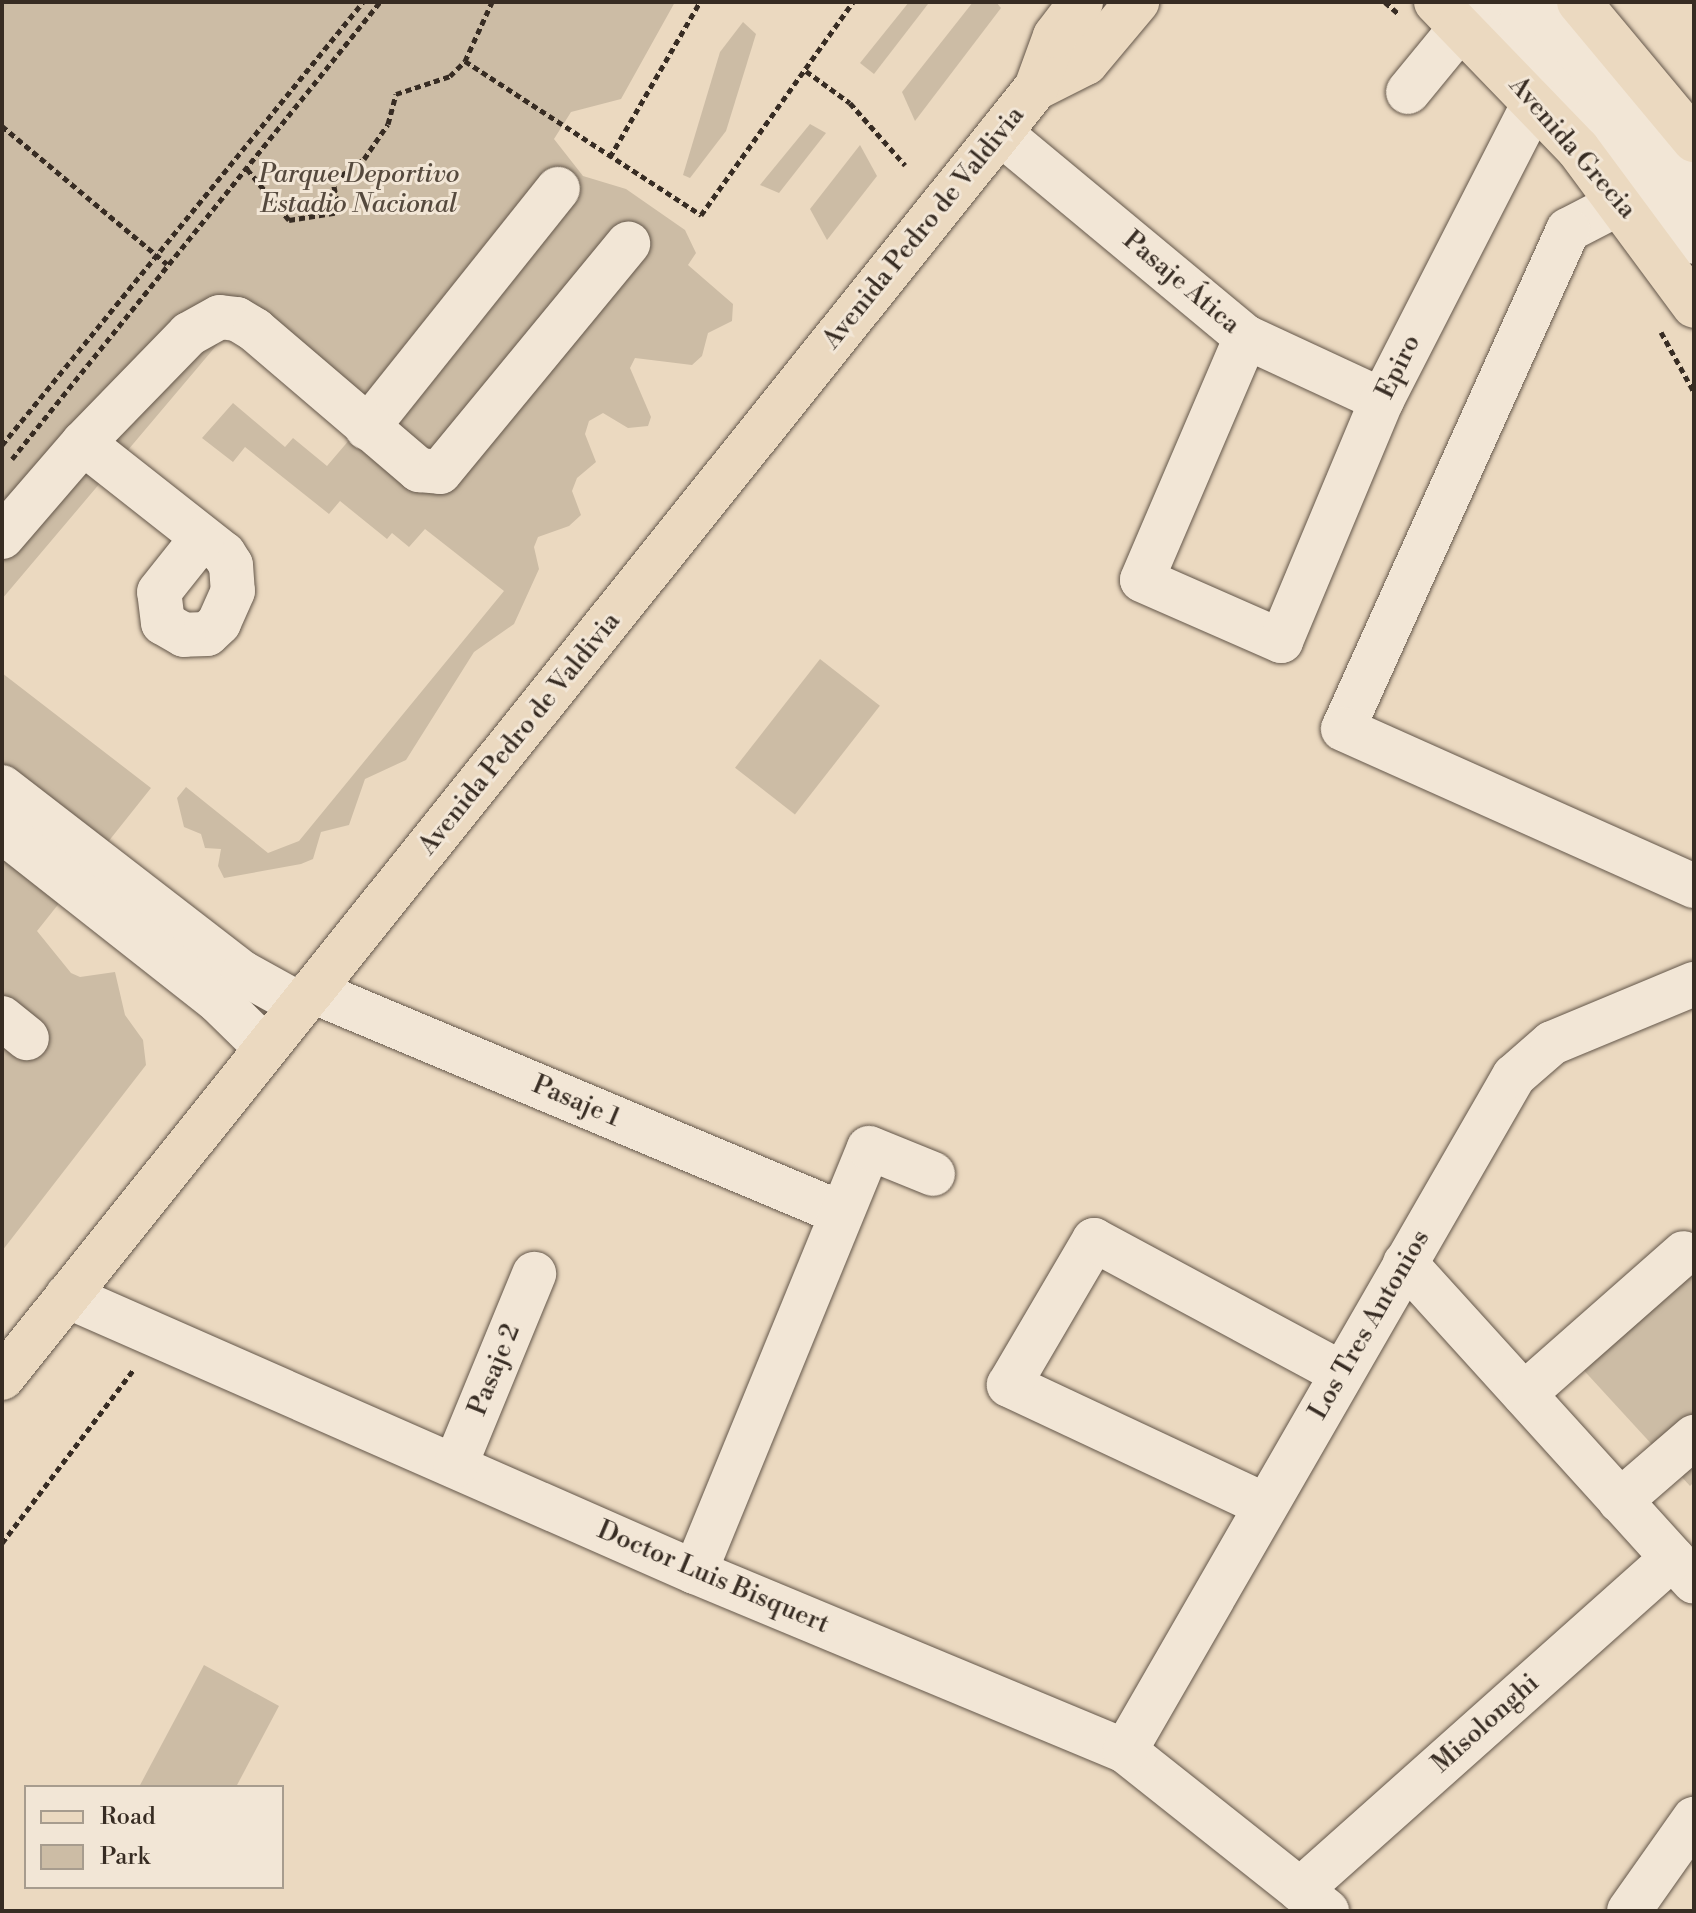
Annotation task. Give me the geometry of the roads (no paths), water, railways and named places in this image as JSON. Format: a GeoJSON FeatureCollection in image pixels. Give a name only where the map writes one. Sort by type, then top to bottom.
{"type":"FeatureCollection","features":[{"type":"Feature","properties":{"kind":"main road","name":"Avenida Pedro de Valdivia"},"geometry":{"type":"LineString","coordinates":[[2,1378],[1036,88],[1055,36],[1081,2]]}},
{"type":"Feature","properties":{"kind":"main road","name":"Avenida Pedro de Valdivia"},"geometry":{"type":"LineString","coordinates":[[1036,88],[1086,63],[1137,2]]}},
{"type":"Feature","properties":{"kind":"main road"},"geometry":{"type":"LineString","coordinates":[[1579,2],[1694,140]]}},
{"type":"Feature","properties":{"kind":"main road","name":"Avenida Grecia"},"geometry":{"type":"LineString","coordinates":[[1467,8],[1535,101],[1622,202],[1694,306]]}},
{"type":"Feature","properties":{"kind":"street"},"geometry":{"type":"LineString","coordinates":[[1536,2],[1694,187]]}},
{"type":"Feature","properties":{"kind":"street"},"geometry":{"type":"LineString","coordinates":[[1408,92],[1467,8],[1597,113],[1694,242]]}},
{"type":"Feature","properties":{"kind":"street","name":"Epiro"},"geometry":{"type":"LineString","coordinates":[[1246,337],[1142,580],[1281,641],[1382,400],[1535,101]]}},
{"type":"Feature","properties":{"kind":"street","name":"Pasaje Ática"},"geometry":{"type":"LineString","coordinates":[[1000,133],[1246,337],[1382,400]]}},
{"type":"Feature","properties":{"kind":"street"},"geometry":{"type":"LineString","coordinates":[[367,428],[558,189]]}},
{"type":"Feature","properties":{"kind":"street"},"geometry":{"type":"LineString","coordinates":[[1622,202],[1568,230],[1343,729],[1694,886]]}},
{"type":"Feature","properties":{"kind":"street"},"geometry":{"type":"LineString","coordinates":[[2,537],[83,443],[189,334],[220,317],[237,319],[255,330],[419,470],[440,472],[628,244]]}},
{"type":"Feature","properties":{"kind":"street"},"geometry":{"type":"LineString","coordinates":[[83,443],[202,538]]}},
{"type":"Feature","properties":{"kind":"street","name":"Pasaje 1"},"geometry":{"type":"LineString","coordinates":[[2,787],[243,973],[841,1213]]}},
{"type":"Feature","properties":{"kind":"street"},"geometry":{"type":"LineString","coordinates":[[2,831],[219,1002],[265,1047]]}},
{"type":"Feature","properties":{"kind":"street","name":"Los Tres Antonios"},"geometry":{"type":"LineString","coordinates":[[1125,1751],[1514,1076],[1552,1043],[1694,984]]}},
{"type":"Feature","properties":{"kind":"street"},"geometry":{"type":"LineString","coordinates":[[695,1572],[869,1148],[933,1174]]}},
{"type":"Feature","properties":{"kind":"street"},"geometry":{"type":"LineString","coordinates":[[1265,1505],[1009,1385],[1094,1240],[1341,1373]]}},
{"type":"Feature","properties":{"kind":"street"},"geometry":{"type":"LineString","coordinates":[[1524,1394],[1684,1253]]}},
{"type":"Feature","properties":{"kind":"street"},"geometry":{"type":"LineString","coordinates":[[1405,1263],[1683,1570]]}},
{"type":"Feature","properties":{"kind":"street","name":"Pasaje 2"},"geometry":{"type":"LineString","coordinates":[[455,1466],[534,1274]]}},
{"type":"Feature","properties":{"kind":"street","name":"Doctor Luis Bisquert"},"geometry":{"type":"LineString","coordinates":[[67,1296],[695,1572],[1125,1751],[1313,1900]]}},
{"type":"Feature","properties":{"kind":"street"},"geometry":{"type":"LineString","coordinates":[[1620,1501],[1694,1437]]}},
{"type":"Feature","properties":{"kind":"street","name":"Misolonghi"},"geometry":{"type":"LineString","coordinates":[[1313,1900],[1683,1570]]}},
{"type":"Feature","properties":{"kind":"street"},"geometry":{"type":"LineString","coordinates":[[1629,1911],[1694,1819]]}},
{"type":"Feature","properties":{"kind":"park label","name":"Parque Deportivo Estadio Nacional"},"geometry":{"type":"Point","coordinates":[359,190]}}]}
